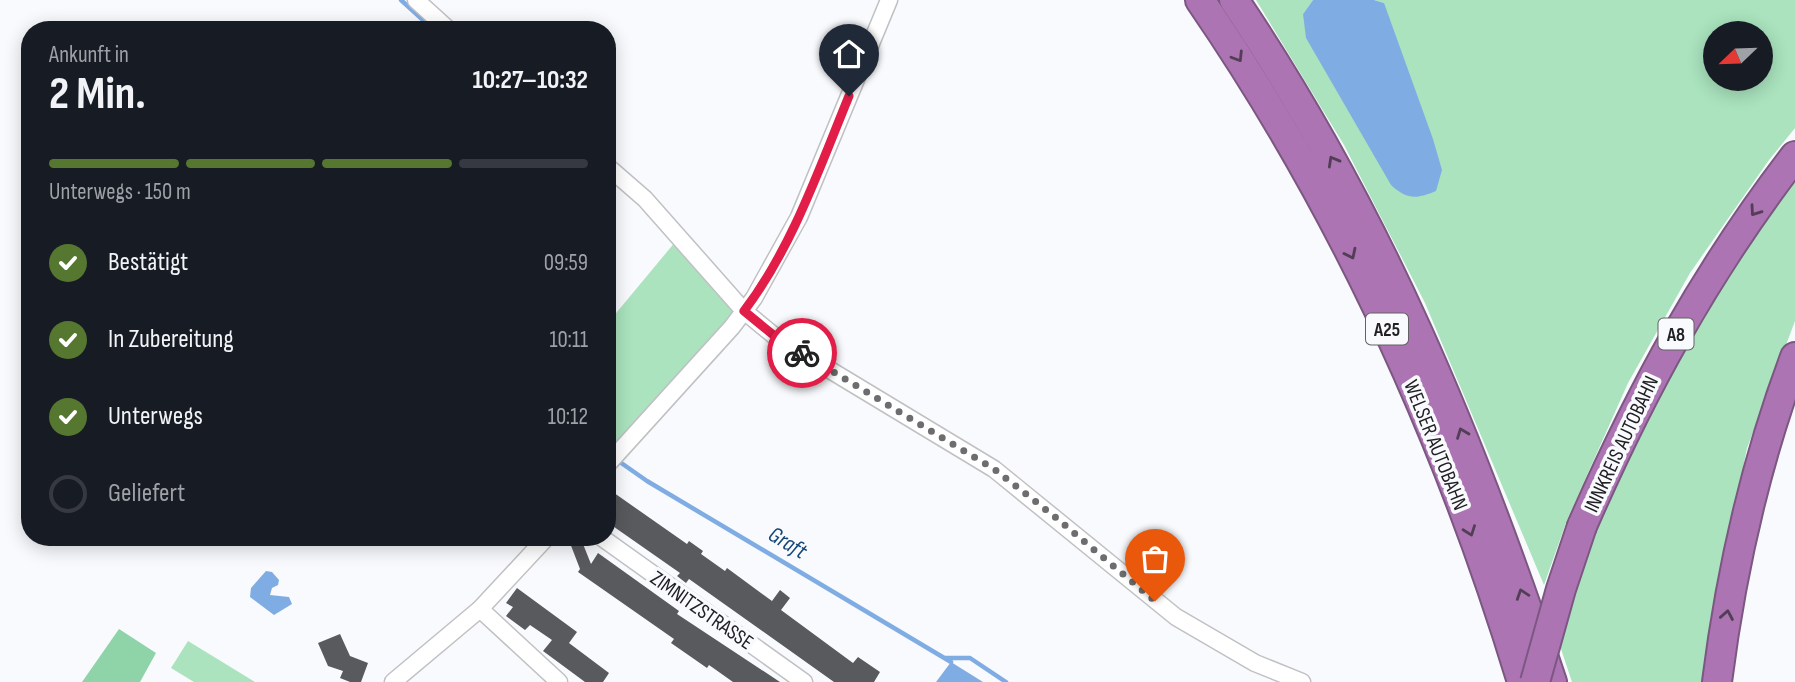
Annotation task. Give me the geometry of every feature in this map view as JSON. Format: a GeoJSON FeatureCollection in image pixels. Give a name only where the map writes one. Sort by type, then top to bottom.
{"type":"FeatureCollection","features":[{"type":"Feature","properties":{"kind":"highway","name":"WELSER AUTOBAHN"},"geometry":{"type":"LineString","coordinates":[[1200,0],[1294,146],[1349,250],[1398,352],[1445,465],[1522,682]]}},
{"type":"Feature","properties":{"kind":"highway","name":"WELSER AUTOBAHN"},"geometry":{"type":"LineString","coordinates":[[1234,0],[1312,123],[1401,293],[1453,409],[1491,507],[1552,682]]}},
{"type":"Feature","properties":{"kind":"highway","name":"INNKREIS AUTOBAHN"},"geometry":{"type":"LineString","coordinates":[[1535,682],[1561,589],[1583,526],[1630,421],[1695,300],[1733,241],[1795,156]]}},
{"type":"Feature","properties":{"kind":"highway"},"geometry":{"type":"LineString","coordinates":[[1717,682],[1743,532],[1760,463],[1795,357]]}},
{"type":"Feature","properties":{"kind":"street"},"geometry":{"type":"LineString","coordinates":[[416,0],[439,21]]}},
{"type":"Feature","properties":{"kind":"street"},"geometry":{"type":"LineString","coordinates":[[616,456],[754,298],[799,217],[889,0]]}},
{"type":"Feature","properties":{"kind":"street"},"geometry":{"type":"LineString","coordinates":[[616,174],[645,199],[744,311],[777,338],[994,469],[1175,617],[1255,663],[1302,682]]}},
{"type":"Feature","properties":{"kind":"street"},"geometry":{"type":"LineString","coordinates":[[393,682],[480,609],[539,546]]}},
{"type":"Feature","properties":{"kind":"street","name":"ZIMNITZSTRASSE"},"geometry":{"type":"LineString","coordinates":[[614,546],[804,682]]}},
{"type":"Feature","properties":{"kind":"street"},"geometry":{"type":"LineString","coordinates":[[480,609],[559,682]]}},
{"type":"Feature","properties":{"kind":"green space"},"geometry":{"type":"Polygon","coordinates":[[[1256,0],[1313,0],[1303,14],[1384,3],[1374,0],[1795,0],[1795,128],[1769,160],[1690,273],[1628,383],[1567,520],[1544,585],[1425,303],[1344,145],[1256,0]]]}},
{"type":"Feature","properties":{"kind":"green space"},"geometry":{"type":"Polygon","coordinates":[[[1795,176],[1795,321],[1747,448],[1709,636],[1703,682],[1572,682],[1560,646],[1567,616],[1596,531],[1660,384],[1747,240],[1795,176]]]}},
{"type":"Feature","properties":{"kind":"green space"},"geometry":{"type":"Polygon","coordinates":[[[676,241],[735,313],[616,448],[616,313],[676,241]]]}},
{"type":"Feature","properties":{"kind":"green space"},"geometry":{"type":"Polygon","coordinates":[[[119,629],[156,653],[140,682],[82,682],[119,629]]]}},
{"type":"Feature","properties":{"kind":"green space"},"geometry":{"type":"Polygon","coordinates":[[[188,641],[255,682],[194,682],[171,668],[188,641]]]}},
{"type":"Feature","properties":{"kind":"water"},"geometry":{"type":"Polygon","coordinates":[[[1313,0],[1374,0],[1384,3],[1442,170],[1436,191],[1412,197],[1391,185],[1306,38],[1303,14],[1313,0]]]}},
{"type":"Feature","properties":{"kind":"water"},"geometry":{"type":"Polygon","coordinates":[[[266,571],[272,572],[279,580],[270,595],[289,597],[292,604],[274,615],[250,597],[251,588],[266,571]]]}},
{"type":"Feature","properties":{"kind":"water"},"geometry":{"type":"Polygon","coordinates":[[[951,662],[983,682],[936,682],[951,662]]]}},
{"type":"Feature","properties":{"kind":"building"},"geometry":{"type":"Polygon","coordinates":[[[616,494],[687,544],[689,541],[703,551],[701,554],[725,571],[727,568],[772,601],[780,590],[790,598],[781,610],[853,663],[858,657],[880,672],[874,682],[834,682],[689,579],[686,583],[677,576],[680,573],[616,528],[616,494]]]}},
{"type":"Feature","properties":{"kind":"building"},"geometry":{"type":"Polygon","coordinates":[[[571,546],[584,546],[591,564],[598,553],[679,611],[677,614],[780,682],[733,682],[709,665],[707,668],[671,643],[674,639],[578,572],[580,569],[571,546]]]}},
{"type":"Feature","properties":{"kind":"building"},"geometry":{"type":"Polygon","coordinates":[[[517,588],[577,632],[569,643],[609,673],[603,682],[585,682],[543,651],[552,640],[530,625],[525,630],[506,616],[513,607],[506,603],[517,588]]]}},
{"type":"Feature","properties":{"kind":"building"},"geometry":{"type":"Polygon","coordinates":[[[340,634],[350,656],[368,663],[361,682],[340,678],[343,671],[328,666],[318,643],[340,634]]]}},
{"type":"Feature","properties":{"kind":"waterway","name":"Graft"},"geometry":{"type":"LineString","coordinates":[[401,0],[424,21]]}},
{"type":"Feature","properties":{"kind":"waterway","name":"Graft"},"geometry":{"type":"LineString","coordinates":[[616,459],[647,481],[951,662]]}},
{"type":"Feature","properties":{"kind":"waterway"},"geometry":{"type":"LineString","coordinates":[[945,658],[970,658],[1006,682]]}},
{"type":"Feature","properties":{"kind":"way so far"},"geometry":{"type":"LineString","coordinates":[[802,353],[994,469],[1155,601]]}},
{"type":"Feature","properties":{"kind":"route"},"geometry":{"type":"LineString","coordinates":[[802,353],[777,338],[744,311],[799,217],[849,96]]}}]}
